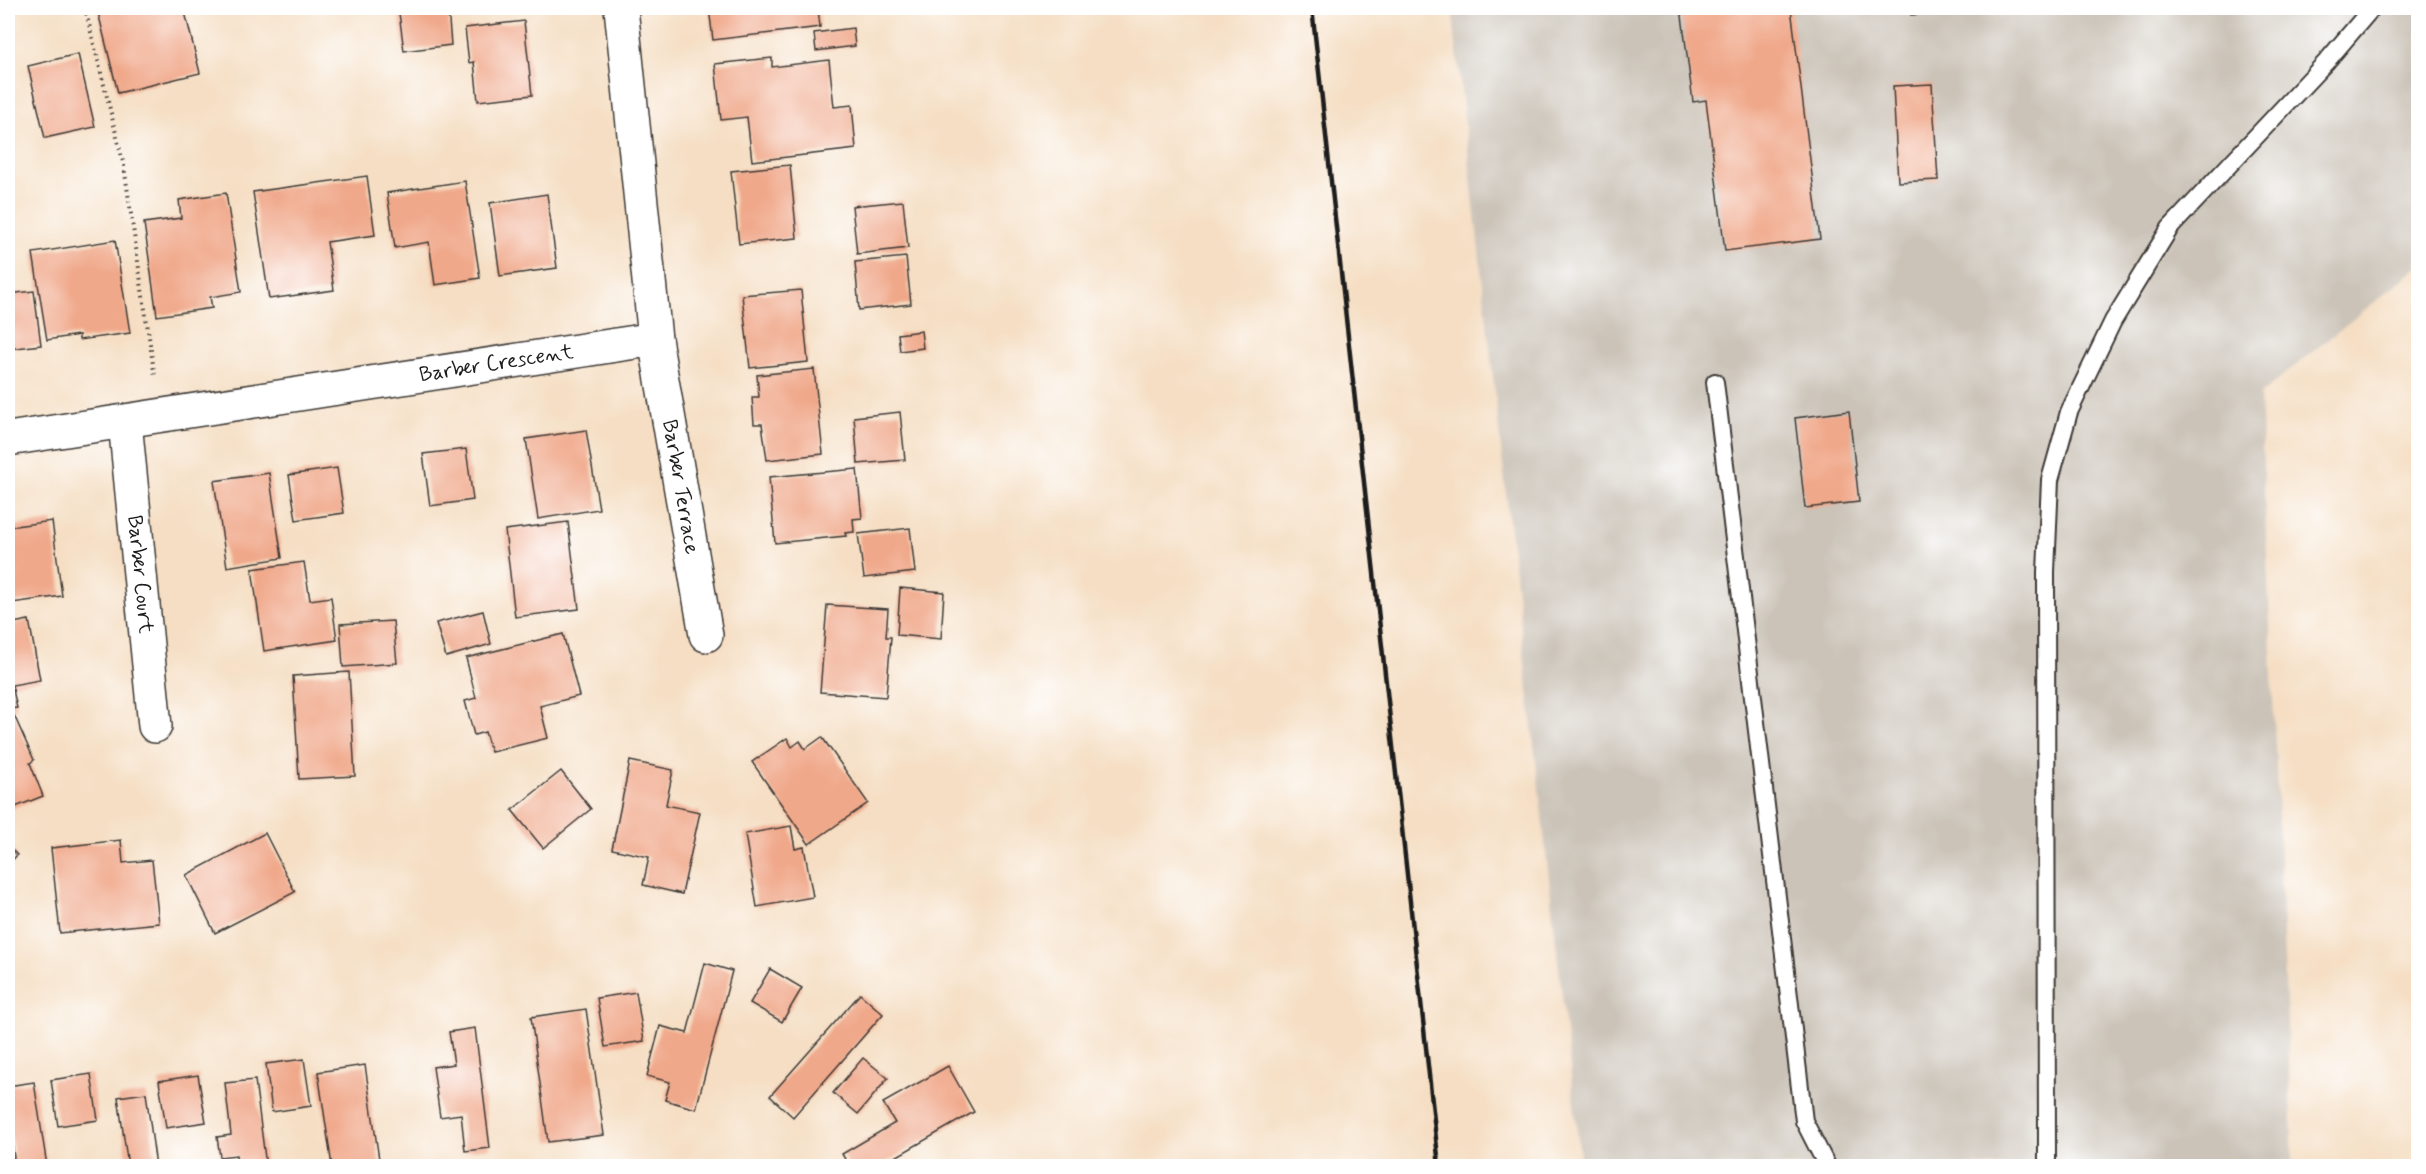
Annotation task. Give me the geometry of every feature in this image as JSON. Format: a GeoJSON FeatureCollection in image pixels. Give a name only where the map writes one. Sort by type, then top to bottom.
{"type":"FeatureCollection","features":[{"type":"Feature","properties":{"kind":"street"},"geometry":{"type":"LineString","coordinates":[[621,8],[656,339]]}},
{"type":"Feature","properties":{"kind":"street","name":"Barber Crescent"},"geometry":{"type":"LineString","coordinates":[[8,439],[656,339]]}},
{"type":"Feature","properties":{"kind":"street","name":"Barber Terrace"},"geometry":{"type":"LineString","coordinates":[[656,339],[706,635]]}},
{"type":"Feature","properties":{"kind":"street","name":"Barber Court"},"geometry":{"type":"LineString","coordinates":[[125,422],[155,726]]}},
{"type":"Feature","properties":{"kind":"lane"},"geometry":{"type":"LineString","coordinates":[[2047,1167],[2046,572],[2050,480],[2053,468],[2069,412],[2113,321],[2170,228],[2326,62],[2372,8]]}},
{"type":"Feature","properties":{"kind":"lane"},"geometry":{"type":"LineString","coordinates":[[1715,382],[1804,1121],[1827,1167]]}},
{"type":"Feature","properties":{"kind":"path"},"geometry":{"type":"LineString","coordinates":[[85,8],[124,166],[155,378],[164,415]]}},
{"type":"Feature","properties":{"kind":"shaded area"},"geometry":{"type":"Polygon","coordinates":[[[1452,8],[2418,8],[2418,267],[2260,394],[2293,1166],[1581,1166],[1452,8]]]}},
{"type":"Feature","properties":{"kind":"building"},"geometry":{"type":"Polygon","coordinates":[[[8,8],[17,8],[8,19],[8,8]]]}},
{"type":"Feature","properties":{"kind":"building"},"geometry":{"type":"Polygon","coordinates":[[[97,8],[184,8],[200,73],[118,93],[97,8]]]}},
{"type":"Feature","properties":{"kind":"building"},"geometry":{"type":"Polygon","coordinates":[[[448,8],[451,45],[404,51],[399,13],[448,8]]]}},
{"type":"Feature","properties":{"kind":"building"},"geometry":{"type":"Polygon","coordinates":[[[709,8],[818,8],[820,27],[713,40],[709,8]]]}},
{"type":"Feature","properties":{"kind":"building"},"geometry":{"type":"Polygon","coordinates":[[[1681,8],[1791,8],[1820,239],[1725,251],[1706,100],[1693,102],[1681,8]]]}},
{"type":"Feature","properties":{"kind":"building"},"geometry":{"type":"Polygon","coordinates":[[[1910,8],[1979,8],[1979,9],[1911,15],[1910,8]]]}},
{"type":"Feature","properties":{"kind":"building"},"geometry":{"type":"Polygon","coordinates":[[[524,21],[532,95],[478,101],[474,62],[469,63],[465,28],[524,21]]]}},
{"type":"Feature","properties":{"kind":"building"},"geometry":{"type":"Polygon","coordinates":[[[853,28],[855,46],[816,51],[814,33],[853,28]]]}},
{"type":"Feature","properties":{"kind":"building"},"geometry":{"type":"Polygon","coordinates":[[[78,54],[95,127],[45,138],[28,66],[78,54]]]}},
{"type":"Feature","properties":{"kind":"building"},"geometry":{"type":"Polygon","coordinates":[[[772,58],[772,67],[829,60],[834,107],[852,105],[856,149],[752,161],[747,117],[721,120],[715,64],[772,58]]]}},
{"type":"Feature","properties":{"kind":"building"},"geometry":{"type":"Polygon","coordinates":[[[1932,84],[1938,180],[1898,182],[1893,86],[1932,84]]]}},
{"type":"Feature","properties":{"kind":"building"},"geometry":{"type":"Polygon","coordinates":[[[790,165],[797,238],[739,244],[731,171],[790,165]]]}},
{"type":"Feature","properties":{"kind":"building"},"geometry":{"type":"Polygon","coordinates":[[[367,176],[375,235],[327,242],[334,290],[269,299],[253,192],[367,176]]]}},
{"type":"Feature","properties":{"kind":"building"},"geometry":{"type":"Polygon","coordinates":[[[465,181],[480,278],[435,285],[429,242],[395,248],[387,193],[465,181]]]}},
{"type":"Feature","properties":{"kind":"building"},"geometry":{"type":"Polygon","coordinates":[[[226,193],[241,292],[210,297],[212,308],[157,316],[144,223],[181,218],[179,200],[226,193]]]}},
{"type":"Feature","properties":{"kind":"building"},"geometry":{"type":"Polygon","coordinates":[[[547,194],[557,268],[500,276],[490,203],[547,194]]]}},
{"type":"Feature","properties":{"kind":"building"},"geometry":{"type":"Polygon","coordinates":[[[903,201],[908,248],[857,254],[852,206],[903,201]]]}},
{"type":"Feature","properties":{"kind":"building"},"geometry":{"type":"Polygon","coordinates":[[[115,240],[130,333],[79,340],[79,335],[47,340],[33,253],[115,240]]]}},
{"type":"Feature","properties":{"kind":"building"},"geometry":{"type":"Polygon","coordinates":[[[906,257],[911,304],[859,310],[855,262],[906,257]]]}},
{"type":"Feature","properties":{"kind":"building"},"geometry":{"type":"Polygon","coordinates":[[[801,290],[808,362],[750,368],[742,295],[801,290]]]}},
{"type":"Feature","properties":{"kind":"building"},"geometry":{"type":"Polygon","coordinates":[[[34,291],[41,345],[8,349],[8,294],[34,291]]]}},
{"type":"Feature","properties":{"kind":"building"},"geometry":{"type":"Polygon","coordinates":[[[921,331],[923,348],[900,351],[898,334],[921,331]]]}},
{"type":"Feature","properties":{"kind":"building"},"geometry":{"type":"Polygon","coordinates":[[[814,369],[823,454],[767,460],[762,424],[754,424],[752,397],[759,397],[757,375],[814,369]]]}},
{"type":"Feature","properties":{"kind":"building"},"geometry":{"type":"Polygon","coordinates":[[[1849,411],[1859,502],[1805,508],[1795,418],[1849,411]]]}},
{"type":"Feature","properties":{"kind":"building"},"geometry":{"type":"Polygon","coordinates":[[[900,412],[905,460],[858,464],[854,417],[900,412]]]}},
{"type":"Feature","properties":{"kind":"building"},"geometry":{"type":"Polygon","coordinates":[[[586,430],[599,509],[538,519],[526,439],[586,430]]]}},
{"type":"Feature","properties":{"kind":"building"},"geometry":{"type":"Polygon","coordinates":[[[466,449],[473,500],[430,506],[423,454],[466,449]]]}},
{"type":"Feature","properties":{"kind":"building"},"geometry":{"type":"Polygon","coordinates":[[[337,468],[344,513],[296,520],[289,475],[337,468]]]}},
{"type":"Feature","properties":{"kind":"building"},"geometry":{"type":"Polygon","coordinates":[[[857,469],[862,518],[853,519],[854,532],[845,533],[846,536],[775,543],[769,477],[857,469]]]}},
{"type":"Feature","properties":{"kind":"building"},"geometry":{"type":"Polygon","coordinates":[[[269,473],[282,558],[227,567],[214,481],[269,473]]]}},
{"type":"Feature","properties":{"kind":"building"},"geometry":{"type":"Polygon","coordinates":[[[52,521],[62,596],[12,603],[10,586],[8,586],[8,527],[52,521]]]}},
{"type":"Feature","properties":{"kind":"building"},"geometry":{"type":"Polygon","coordinates":[[[568,522],[579,609],[515,617],[505,530],[568,522]]]}},
{"type":"Feature","properties":{"kind":"building"},"geometry":{"type":"Polygon","coordinates":[[[910,528],[915,572],[864,578],[858,534],[910,528]]]}},
{"type":"Feature","properties":{"kind":"building"},"geometry":{"type":"Polygon","coordinates":[[[304,562],[310,600],[331,597],[337,640],[264,651],[252,569],[304,562]]]}},
{"type":"Feature","properties":{"kind":"building"},"geometry":{"type":"Polygon","coordinates":[[[900,588],[944,592],[941,639],[897,635],[900,588]]]}},
{"type":"Feature","properties":{"kind":"building"},"geometry":{"type":"Polygon","coordinates":[[[827,605],[888,609],[886,637],[891,637],[886,697],[820,692],[827,605]]]}},
{"type":"Feature","properties":{"kind":"building"},"geometry":{"type":"Polygon","coordinates":[[[483,611],[491,644],[446,657],[436,623],[483,611]]]}},
{"type":"Feature","properties":{"kind":"building"},"geometry":{"type":"Polygon","coordinates":[[[29,620],[40,680],[12,685],[17,708],[8,709],[8,624],[29,620]]]}},
{"type":"Feature","properties":{"kind":"building"},"geometry":{"type":"Polygon","coordinates":[[[393,621],[397,663],[343,667],[340,624],[393,621]]]}},
{"type":"Feature","properties":{"kind":"building"},"geometry":{"type":"Polygon","coordinates":[[[563,634],[579,696],[540,706],[548,738],[491,752],[485,732],[474,735],[465,701],[476,698],[466,658],[563,634]]]}},
{"type":"Feature","properties":{"kind":"building"},"geometry":{"type":"Polygon","coordinates":[[[349,672],[355,776],[299,779],[293,676],[349,672]]]}},
{"type":"Feature","properties":{"kind":"building"},"geometry":{"type":"Polygon","coordinates":[[[14,715],[34,760],[30,763],[43,796],[8,810],[8,718],[14,715]]]}},
{"type":"Feature","properties":{"kind":"building"},"geometry":{"type":"Polygon","coordinates":[[[822,737],[868,803],[809,844],[752,762],[787,738],[792,747],[800,741],[805,749],[822,737]]]}},
{"type":"Feature","properties":{"kind":"building"},"geometry":{"type":"Polygon","coordinates":[[[630,761],[673,770],[666,805],[700,812],[682,894],[643,885],[649,857],[612,849],[630,761]]]}},
{"type":"Feature","properties":{"kind":"building"},"geometry":{"type":"Polygon","coordinates":[[[561,771],[591,809],[543,848],[512,810],[561,771]]]}},
{"type":"Feature","properties":{"kind":"building"},"geometry":{"type":"Polygon","coordinates":[[[791,826],[795,849],[804,847],[813,897],[757,907],[745,834],[791,826]]]}},
{"type":"Feature","properties":{"kind":"building"},"geometry":{"type":"Polygon","coordinates":[[[265,833],[295,892],[215,933],[186,875],[265,833]]]}},
{"type":"Feature","properties":{"kind":"building"},"geometry":{"type":"Polygon","coordinates":[[[121,840],[123,863],[152,860],[159,923],[60,933],[51,848],[121,840]]]}},
{"type":"Feature","properties":{"kind":"building"},"geometry":{"type":"Polygon","coordinates":[[[8,846],[17,855],[8,865],[8,846]]]}},
{"type":"Feature","properties":{"kind":"building"},"geometry":{"type":"Polygon","coordinates":[[[705,963],[732,971],[696,1109],[665,1100],[670,1082],[647,1076],[660,1026],[687,1033],[705,963]]]}},
{"type":"Feature","properties":{"kind":"building"},"geometry":{"type":"Polygon","coordinates":[[[770,969],[802,988],[782,1022],[750,1003],[770,969]]]}},
{"type":"Feature","properties":{"kind":"building"},"geometry":{"type":"Polygon","coordinates":[[[636,992],[644,1041],[605,1047],[597,998],[636,992]]]}},
{"type":"Feature","properties":{"kind":"building"},"geometry":{"type":"Polygon","coordinates":[[[860,994],[883,1014],[793,1117],[770,1096],[860,994]]]}},
{"type":"Feature","properties":{"kind":"building"},"geometry":{"type":"Polygon","coordinates":[[[586,1009],[604,1135],[548,1142],[531,1017],[586,1009]]]}},
{"type":"Feature","properties":{"kind":"building"},"geometry":{"type":"Polygon","coordinates":[[[475,1028],[490,1148],[465,1151],[461,1114],[440,1117],[433,1067],[454,1064],[449,1032],[475,1028]]]}},
{"type":"Feature","properties":{"kind":"building"},"geometry":{"type":"Polygon","coordinates":[[[863,1058],[888,1078],[858,1114],[833,1093],[863,1058]]]}},
{"type":"Feature","properties":{"kind":"building"},"geometry":{"type":"Polygon","coordinates":[[[304,1059],[311,1106],[272,1112],[266,1064],[304,1059]]]}},
{"type":"Feature","properties":{"kind":"building"},"geometry":{"type":"Polygon","coordinates":[[[365,1065],[380,1166],[332,1166],[318,1072],[365,1065]]]}},
{"type":"Feature","properties":{"kind":"building"},"geometry":{"type":"Polygon","coordinates":[[[948,1066],[974,1112],[880,1166],[849,1166],[842,1154],[895,1123],[883,1103],[948,1066]]]}},
{"type":"Feature","properties":{"kind":"building"},"geometry":{"type":"Polygon","coordinates":[[[91,1074],[98,1120],[58,1126],[51,1080],[91,1074]]]}},
{"type":"Feature","properties":{"kind":"building"},"geometry":{"type":"Polygon","coordinates":[[[198,1075],[206,1122],[166,1128],[159,1081],[198,1075]]]}},
{"type":"Feature","properties":{"kind":"building"},"geometry":{"type":"Polygon","coordinates":[[[255,1080],[266,1166],[237,1166],[236,1155],[220,1157],[217,1137],[231,1135],[225,1083],[255,1080]]]}},
{"type":"Feature","properties":{"kind":"building"},"geometry":{"type":"Polygon","coordinates":[[[34,1082],[47,1166],[8,1166],[8,1159],[14,1158],[8,1112],[8,1086],[34,1082]]]}},
{"type":"Feature","properties":{"kind":"building"},"geometry":{"type":"Polygon","coordinates":[[[146,1093],[156,1166],[128,1166],[118,1097],[146,1093]]]}},
{"type":"Feature","properties":{"kind":"railway"},"geometry":{"type":"LineString","coordinates":[[1312,8],[1439,1166]]}}]}
